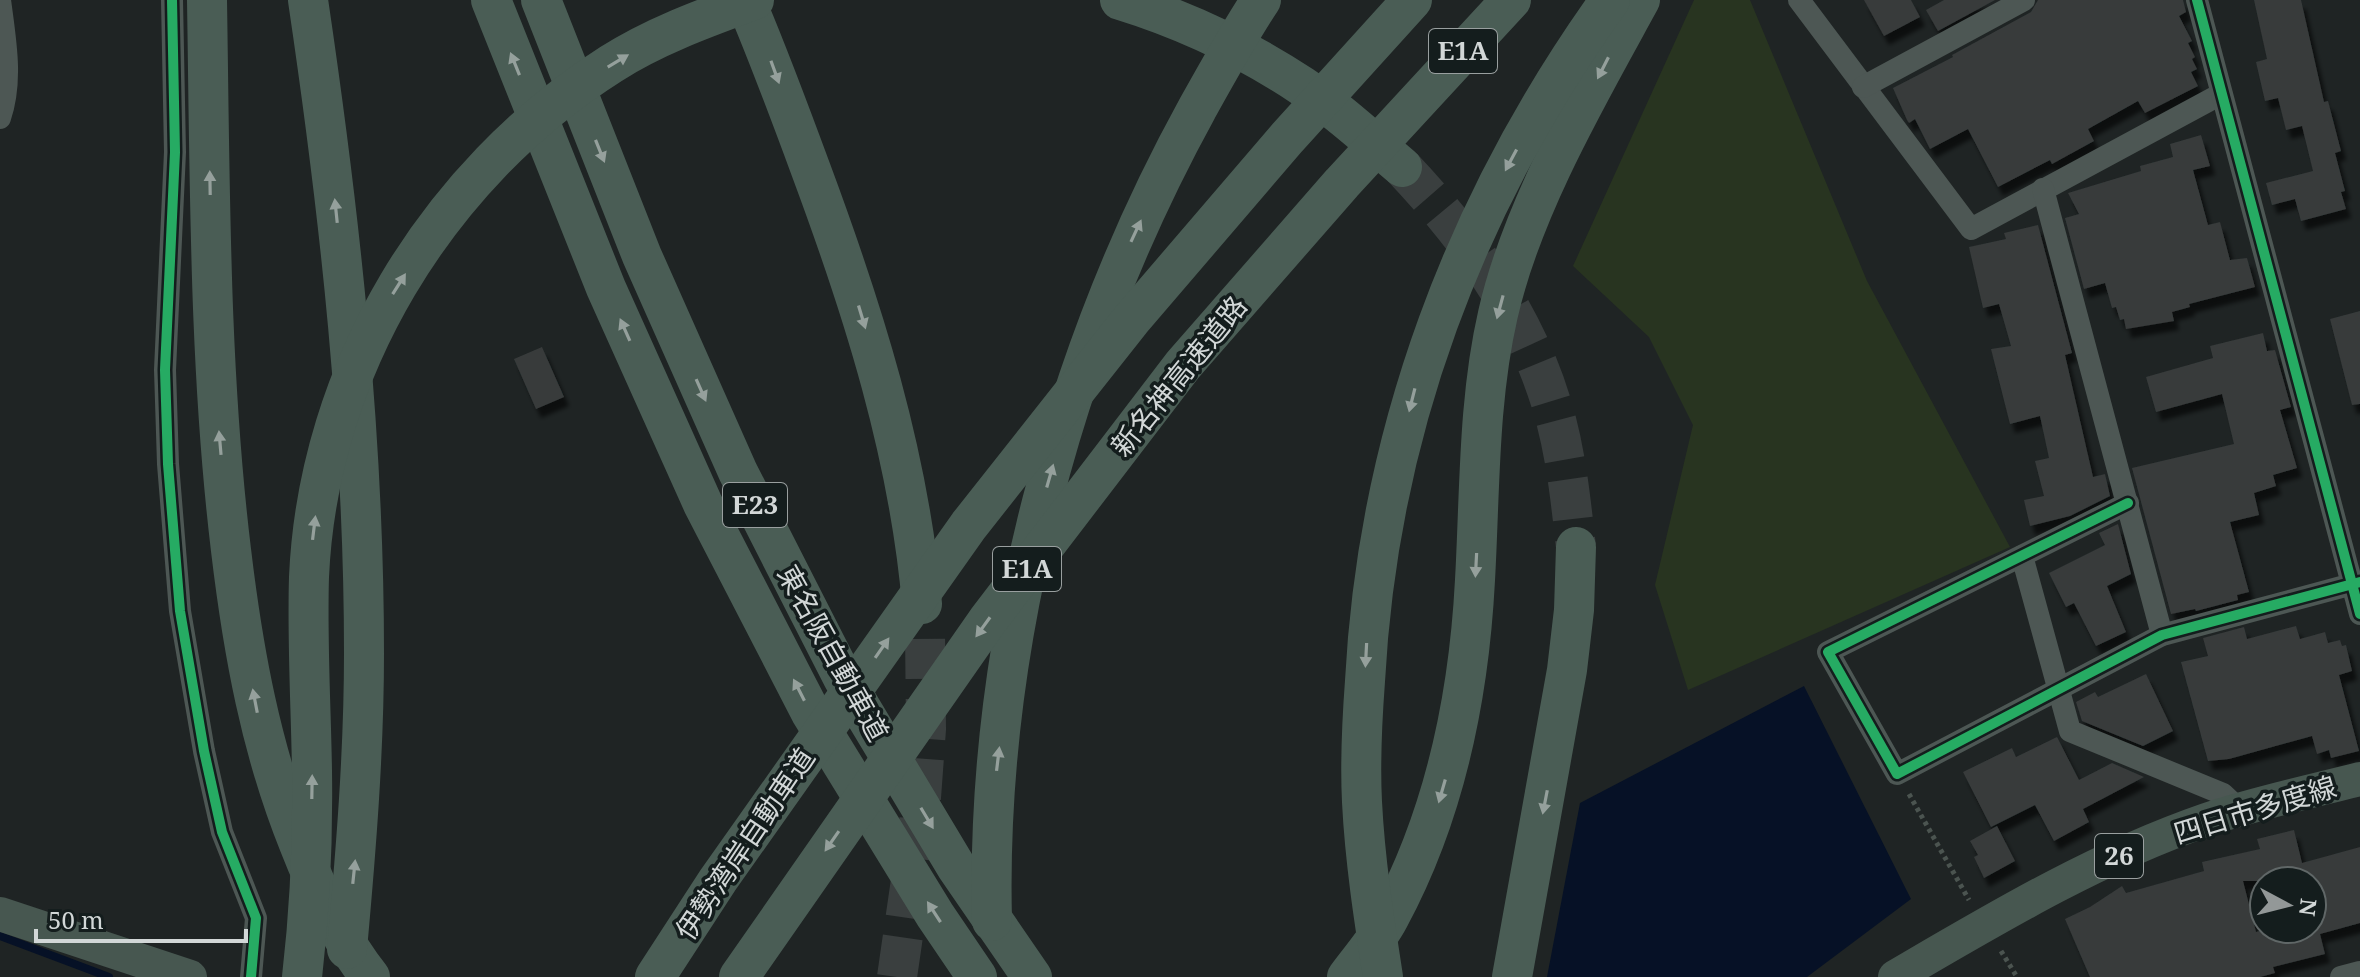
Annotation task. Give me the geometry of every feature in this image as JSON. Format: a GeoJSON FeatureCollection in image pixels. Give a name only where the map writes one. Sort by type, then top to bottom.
{"type":"FeatureCollection","features":[{"type":"Feature","properties":{"kind":"highway"},"geometry":{"type":"LineString","coordinates":[[207,0],[216,394],[240,625],[260,725],[285,811],[320,896],[370,977]]}},
{"type":"Feature","properties":{"kind":"highway"},"geometry":{"type":"LineString","coordinates":[[308,0],[324,106],[347,310],[360,486],[364,652],[362,761],[343,977]]}},
{"type":"Feature","properties":{"kind":"highway","name":"東名阪自動車道"},"geometry":{"type":"LineString","coordinates":[[491,0],[606,288],[703,504],[811,713],[935,915],[977,977]]}},
{"type":"Feature","properties":{"kind":"highway","name":"東名阪自動車道"},"geometry":{"type":"LineString","coordinates":[[541,0],[642,256],[738,472],[843,678],[957,868],[1032,977]]}},
{"type":"Feature","properties":{"kind":"highway"},"geometry":{"type":"LineString","coordinates":[[745,0],[842,251],[873,352],[910,506],[925,631]]}},
{"type":"Feature","properties":{"kind":"highway"},"geometry":{"type":"LineString","coordinates":[[302,977],[311,854],[309,575],[315,521],[337,417],[381,312],[451,207],[490,163],[529,126],[611,64],[655,39],[754,0]]}},
{"type":"Feature","properties":{"kind":"highway"},"geometry":{"type":"LineString","coordinates":[[1120,0],[1201,30],[1258,58],[1305,88],[1402,167]]}},
{"type":"Feature","properties":{"kind":"highway"},"geometry":{"type":"LineString","coordinates":[[995,977],[991,860],[997,772],[1022,597],[1041,505],[1097,328],[1130,245],[1168,163],[1261,0]]}},
{"type":"Feature","properties":{"kind":"highway","name":"伊勢湾岸自動車道"},"geometry":{"type":"LineString","coordinates":[[655,977],[718,880],[969,525],[1131,320],[1287,138],[1412,0]]}},
{"type":"Feature","properties":{"kind":"highway","name":"新名神高速道路"},"geometry":{"type":"LineString","coordinates":[[739,977],[988,620],[1183,365],[1342,183],[1511,0]]}},
{"type":"Feature","properties":{"kind":"highway"},"geometry":{"type":"LineString","coordinates":[[1383,977],[1362,801],[1367,642],[1379,551],[1414,390],[1442,307],[1474,231],[1549,92],[1610,0]]}},
{"type":"Feature","properties":{"kind":"highway"},"geometry":{"type":"LineString","coordinates":[[1347,977],[1388,921],[1417,861],[1438,805],[1459,715],[1475,584],[1487,372],[1498,312],[1522,236],[1556,160],[1640,0]]}},
{"type":"Feature","properties":{"kind":"highway"},"geometry":{"type":"LineString","coordinates":[[1512,977],[1559,725],[1574,610],[1576,547]]}},
{"type":"Feature","properties":{"kind":"main road","name":"四日市多度線"},"geometry":{"type":"LineString","coordinates":[[1895,977],[2034,896],[2147,843],[2240,810],[2360,779]]}},
{"type":"Feature","properties":{"kind":"main road"},"geometry":{"type":"LineString","coordinates":[[0,914],[190,977]]}},
{"type":"Feature","properties":{"kind":"street"},"geometry":{"type":"LineString","coordinates":[[0,0],[7,64],[6,103],[0,118]]}},
{"type":"Feature","properties":{"kind":"street"},"geometry":{"type":"LineString","coordinates":[[172,0],[175,152],[165,370],[168,464],[180,611],[204,751],[222,832],[256,918],[251,977]]}},
{"type":"Feature","properties":{"kind":"street"},"geometry":{"type":"LineString","coordinates":[[1799,0],[1971,229],[2221,94]]}},
{"type":"Feature","properties":{"kind":"street"},"geometry":{"type":"LineString","coordinates":[[1863,87],[2024,0]]}},
{"type":"Feature","properties":{"kind":"street"},"geometry":{"type":"LineString","coordinates":[[2197,0],[2356,583],[2360,614]]}},
{"type":"Feature","properties":{"kind":"street"},"geometry":{"type":"LineString","coordinates":[[2043,189],[2162,635]]}},
{"type":"Feature","properties":{"kind":"street"},"geometry":{"type":"LineString","coordinates":[[2128,503],[1828,652],[1897,774],[2162,635],[2356,583]]}},
{"type":"Feature","properties":{"kind":"street"},"geometry":{"type":"LineString","coordinates":[[2022,556],[2070,731],[2223,794],[2240,810]]}},
{"type":"Feature","properties":{"kind":"street"},"geometry":{"type":"LineString","coordinates":[[2341,977],[2360,972]]}},
{"type":"Feature","properties":{"kind":"path"},"geometry":{"type":"LineString","coordinates":[[1897,774],[1971,904]]}},
{"type":"Feature","properties":{"kind":"path"},"geometry":{"type":"LineString","coordinates":[[2000,948],[2017,977]]}},
{"type":"Feature","properties":{"kind":"green space"},"geometry":{"type":"Polygon","coordinates":[[[1694,0],[1750,0],[1867,281],[2010,547],[1688,690],[1655,585],[1693,425],[1649,337],[1573,266],[1694,0]]]}},
{"type":"Feature","properties":{"kind":"water"},"geometry":{"type":"Polygon","coordinates":[[[1804,686],[1911,899],[1807,977],[1547,977],[1580,803],[1804,686]]]}},
{"type":"Feature","properties":{"kind":"building"},"geometry":{"type":"Polygon","coordinates":[[[1864,0],[1911,0],[1920,17],[1884,36],[1864,0]]]}},
{"type":"Feature","properties":{"kind":"building"},"geometry":{"type":"Polygon","coordinates":[[[1944,0],[1995,0],[1938,31],[1926,10],[1944,0]]]}},
{"type":"Feature","properties":{"kind":"building"},"geometry":{"type":"Polygon","coordinates":[[[2038,0],[2183,0],[2186,12],[2179,16],[2192,41],[2188,43],[2197,69],[2191,72],[2198,86],[2145,113],[2138,101],[2088,129],[2094,141],[2052,164],[2050,160],[1998,187],[1968,129],[1930,149],[1915,119],[1909,123],[1907,120],[1893,88],[2031,12],[2038,0]]]}},
{"type":"Feature","properties":{"kind":"building"},"geometry":{"type":"Polygon","coordinates":[[[2254,0],[2301,0],[2324,102],[2328,101],[2341,151],[2335,153],[2345,191],[2341,192],[2346,209],[2301,221],[2295,199],[2272,205],[2266,183],[2313,171],[2302,126],[2286,130],[2278,98],[2265,101],[2256,62],[2267,59],[2254,0]]]}},
{"type":"Feature","properties":{"kind":"building"},"geometry":{"type":"Polygon","coordinates":[[[2201,135],[2210,166],[2193,170],[2208,225],[2220,222],[2230,260],[2247,258],[2255,287],[2189,304],[2190,307],[2172,312],[2174,321],[2126,329],[2116,307],[2112,308],[2105,283],[2084,289],[2065,218],[2079,214],[2068,193],[2141,171],[2140,166],[2173,157],[2170,144],[2201,135]]]}},
{"type":"Feature","properties":{"kind":"building"},"geometry":{"type":"Polygon","coordinates":[[[2038,225],[2072,353],[2065,355],[2093,477],[2105,474],[2110,496],[2070,516],[2030,526],[2024,500],[2044,496],[2035,461],[2049,458],[2040,416],[2010,424],[1991,349],[2011,346],[1999,304],[1983,308],[1969,247],[2006,239],[2004,233],[2038,225]]]}},
{"type":"Feature","properties":{"kind":"building"},"geometry":{"type":"Polygon","coordinates":[[[2360,311],[2360,404],[2352,405],[2330,319],[2360,311]]]}},
{"type":"Feature","properties":{"kind":"building"},"geometry":{"type":"Polygon","coordinates":[[[2263,333],[2267,351],[2275,350],[2291,407],[2280,410],[2297,468],[2273,475],[2276,486],[2254,493],[2259,515],[2230,522],[2249,592],[2237,595],[2238,600],[2171,614],[2132,468],[2234,444],[2222,394],[2156,412],[2146,377],[2213,358],[2210,346],[2263,333]]]}},
{"type":"Feature","properties":{"kind":"building"},"geometry":{"type":"Polygon","coordinates":[[[542,347],[564,397],[536,409],[514,359],[542,347]]]}},
{"type":"Feature","properties":{"kind":"building"},"geometry":{"type":"Polygon","coordinates":[[[2118,524],[2131,574],[2107,586],[2126,632],[2096,646],[2074,603],[2066,607],[2049,573],[2105,545],[2099,533],[2118,524]]]}},
{"type":"Feature","properties":{"kind":"building"},"geometry":{"type":"Polygon","coordinates":[[[2296,626],[2300,639],[2325,632],[2328,643],[2340,640],[2342,646],[2346,645],[2352,671],[2339,675],[2359,751],[2331,758],[2329,750],[2317,754],[2312,736],[2229,759],[2208,761],[2181,662],[2208,656],[2203,638],[2244,627],[2247,639],[2296,626]]]}},
{"type":"Feature","properties":{"kind":"building"},"geometry":{"type":"Polygon","coordinates":[[[2146,674],[2173,731],[2143,746],[2082,721],[2076,702],[2095,692],[2098,697],[2146,674]]]}},
{"type":"Feature","properties":{"kind":"building"},"geometry":{"type":"Polygon","coordinates":[[[2057,737],[2079,780],[2112,763],[2144,777],[2083,809],[2089,822],[2054,841],[2035,805],[1991,827],[1963,772],[2012,748],[2016,757],[2057,737]]]}},
{"type":"Feature","properties":{"kind":"building"},"geometry":{"type":"Polygon","coordinates":[[[1997,826],[2015,861],[1984,878],[1974,857],[1978,855],[1970,841],[1997,826]]]}},
{"type":"Feature","properties":{"kind":"building"},"geometry":{"type":"Polygon","coordinates":[[[2294,830],[2302,863],[2360,847],[2360,923],[2328,932],[2328,865],[2248,865],[2248,881],[2243,881],[2248,901],[2248,945],[2323,945],[2325,954],[2273,967],[2275,973],[2260,977],[2090,977],[2065,919],[2122,886],[2126,893],[2204,871],[2202,862],[2260,849],[2257,839],[2294,830]]]}},
{"type":"Feature","properties":{"kind":"waterway"},"geometry":{"type":"LineString","coordinates":[[0,936],[109,977]]}},
{"type":"Feature","properties":{"kind":"tunnel"},"geometry":{"type":"LineString","coordinates":[[1402,167],[1474,253],[1531,349],[1560,436],[1576,547]]}},
{"type":"Feature","properties":{"kind":"tunnel"},"geometry":{"type":"LineString","coordinates":[[897,977],[919,825],[926,729],[925,631]]}},
{"type":"Feature","properties":{"kind":"cycle path"},"geometry":{"type":"LineString","coordinates":[[172,0],[175,152],[165,370],[168,464],[180,611],[204,751],[222,832],[256,918],[251,977]]}},
{"type":"Feature","properties":{"kind":"cycle path"},"geometry":{"type":"LineString","coordinates":[[2197,0],[2360,614]]}},
{"type":"Feature","properties":{"kind":"cycle path"},"geometry":{"type":"LineString","coordinates":[[2128,503],[1828,652],[1897,774],[2162,635],[2360,582]]}}]}
